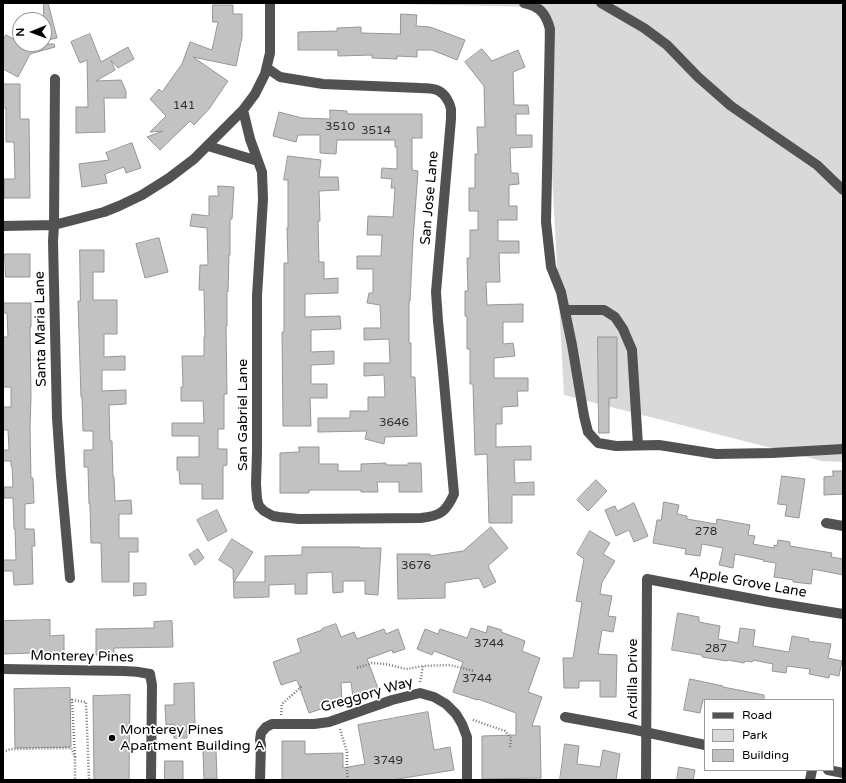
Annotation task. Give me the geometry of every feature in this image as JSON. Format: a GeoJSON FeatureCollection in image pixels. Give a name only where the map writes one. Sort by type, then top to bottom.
{"type":"FeatureCollection","features":[{"type":"Feature","properties":{"kind":"street"},"geometry":{"type":"LineString","coordinates":[[3,226],[54,225],[104,212],[142,195],[169,178],[194,159],[243,110],[255,94],[265,74],[270,53],[270,3]]}},
{"type":"Feature","properties":{"kind":"street"},"geometry":{"type":"LineString","coordinates":[[524,3],[541,10],[550,29],[546,222],[550,267],[561,292],[588,432],[598,443],[616,446],[659,445],[716,454],[843,449]]}},
{"type":"Feature","properties":{"kind":"street"},"geometry":{"type":"LineString","coordinates":[[601,3],[644,28],[667,45],[698,77],[731,106],[817,165],[843,190]]}},
{"type":"Feature","properties":{"kind":"street","name":"San Jose Lane"},"geometry":{"type":"LineString","coordinates":[[267,68],[280,77],[323,84],[432,89],[439,91],[448,102],[451,109],[436,292],[454,487]]}},
{"type":"Feature","properties":{"kind":"street","name":"Santa Maria Lane"},"geometry":{"type":"LineString","coordinates":[[55,79],[53,241],[58,418],[61,476],[70,578]]}},
{"type":"Feature","properties":{"kind":"street","name":"San Gabriel Lane"},"geometry":{"type":"LineString","coordinates":[[243,110],[248,131],[262,172],[263,199],[257,296],[256,484],[259,506],[273,516],[299,519],[433,517],[441,514],[451,501],[454,494],[454,487]]}},
{"type":"Feature","properties":{"kind":"street"},"geometry":{"type":"LineString","coordinates":[[208,146],[258,161]]}},
{"type":"Feature","properties":{"kind":"street"},"geometry":{"type":"LineString","coordinates":[[565,310],[604,310],[615,317],[623,329],[632,350],[638,445]]}},
{"type":"Feature","properties":{"kind":"street"},"geometry":{"type":"LineString","coordinates":[[826,523],[843,526]]}},
{"type":"Feature","properties":{"kind":"street","name":"Apple Grove Lane"},"geometry":{"type":"LineString","coordinates":[[647,579],[843,614]]}},
{"type":"Feature","properties":{"kind":"street","name":"Ardilla Drive"},"geometry":{"type":"LineString","coordinates":[[646,780],[647,579]]}},
{"type":"Feature","properties":{"kind":"street","name":"Monterey Pines"},"geometry":{"type":"LineString","coordinates":[[3,669],[139,671],[150,674],[152,685],[151,780]]}},
{"type":"Feature","properties":{"kind":"street","name":"Greggory Way"},"geometry":{"type":"LineString","coordinates":[[260,780],[260,740],[261,733],[266,727],[272,724],[314,724],[330,722],[392,700],[420,693],[434,697],[446,704],[456,714],[462,724],[467,737],[467,780]]}},
{"type":"Feature","properties":{"kind":"street"},"geometry":{"type":"LineString","coordinates":[[565,717],[647,732],[704,745]]}},
{"type":"Feature","properties":{"kind":"street"},"geometry":{"type":"LineString","coordinates":[[833,771],[843,773]]}},
{"type":"Feature","properties":{"kind":"path"},"geometry":{"type":"LineString","coordinates":[[357,668],[372,663],[386,664],[406,669],[423,666],[450,665],[474,671]]}},
{"type":"Feature","properties":{"kind":"path"},"geometry":{"type":"LineString","coordinates":[[420,693],[419,685],[423,666]]}},
{"type":"Feature","properties":{"kind":"path"},"geometry":{"type":"LineString","coordinates":[[281,724],[282,704],[302,686]]}},
{"type":"Feature","properties":{"kind":"path"},"geometry":{"type":"LineString","coordinates":[[75,780],[72,700],[86,702],[89,780]]}},
{"type":"Feature","properties":{"kind":"path"},"geometry":{"type":"LineString","coordinates":[[338,719],[347,752],[348,780]]}},
{"type":"Feature","properties":{"kind":"path"},"geometry":{"type":"LineString","coordinates":[[470,720],[504,731],[511,738],[510,748]]}},
{"type":"Feature","properties":{"kind":"path"},"geometry":{"type":"LineString","coordinates":[[3,752],[11,749],[71,748],[75,757]]}},
{"type":"Feature","properties":{"kind":"green space"},"geometry":{"type":"Polygon","coordinates":[[[350,3],[843,3],[843,462],[822,461],[564,395],[543,7],[350,3]]]}},
{"type":"Feature","properties":{"kind":"building"},"geometry":{"type":"Polygon","coordinates":[[[44,3],[48,3],[50,12],[44,12],[44,3]]]}},
{"type":"Feature","properties":{"kind":"building"},"geometry":{"type":"Polygon","coordinates":[[[213,5],[233,5],[233,14],[242,14],[242,37],[236,66],[193,57],[228,81],[209,109],[194,125],[190,121],[160,150],[147,137],[163,131],[150,132],[166,116],[150,99],[159,89],[162,92],[182,64],[190,42],[212,50],[218,22],[213,22],[213,5]]]}},
{"type":"Feature","properties":{"kind":"building"},"geometry":{"type":"Polygon","coordinates":[[[401,14],[417,15],[416,26],[430,27],[465,40],[457,60],[432,50],[417,50],[417,57],[397,56],[397,59],[372,58],[372,55],[338,56],[338,50],[298,50],[298,32],[337,31],[337,28],[361,27],[361,33],[400,34],[401,14]]]}},
{"type":"Feature","properties":{"kind":"building"},"geometry":{"type":"Polygon","coordinates":[[[52,19],[57,38],[52,39],[52,19]]]}},
{"type":"Feature","properties":{"kind":"building"},"geometry":{"type":"Polygon","coordinates":[[[90,34],[101,62],[128,47],[134,59],[118,68],[111,60],[115,70],[96,81],[121,80],[126,91],[126,98],[104,98],[105,132],[76,133],[76,107],[88,107],[87,60],[80,63],[71,42],[90,34]]]}},
{"type":"Feature","properties":{"kind":"building"},"geometry":{"type":"Polygon","coordinates":[[[6,35],[12,38],[12,52],[37,52],[30,54],[18,77],[3,69],[3,41],[6,35]]]}},
{"type":"Feature","properties":{"kind":"building"},"geometry":{"type":"Polygon","coordinates":[[[482,49],[492,61],[518,50],[525,67],[513,72],[514,105],[528,105],[529,114],[516,114],[516,135],[532,135],[532,147],[510,148],[511,173],[518,173],[519,184],[509,185],[509,206],[517,206],[517,220],[498,220],[498,241],[519,241],[519,253],[499,253],[500,282],[486,282],[487,305],[523,304],[523,322],[503,322],[503,344],[513,343],[515,356],[494,358],[494,378],[528,378],[528,391],[517,391],[518,406],[502,407],[502,424],[496,424],[496,447],[531,446],[531,460],[514,460],[515,483],[534,482],[534,495],[512,495],[512,523],[489,523],[487,454],[475,455],[473,384],[470,384],[470,349],[467,349],[465,291],[468,291],[467,258],[470,258],[470,230],[478,230],[478,211],[469,211],[469,188],[475,188],[475,154],[478,154],[477,127],[485,127],[484,86],[465,62],[482,49]]]}},
{"type":"Feature","properties":{"kind":"building"},"geometry":{"type":"Polygon","coordinates":[[[3,84],[20,84],[20,119],[29,119],[30,198],[4,198],[4,179],[15,179],[14,142],[6,142],[6,108],[3,108],[3,84]]]}},
{"type":"Feature","properties":{"kind":"building"},"geometry":{"type":"Polygon","coordinates":[[[330,110],[347,111],[347,114],[422,114],[422,138],[412,138],[412,170],[418,171],[409,301],[411,377],[415,377],[417,436],[385,437],[384,444],[365,439],[367,431],[318,432],[318,418],[350,418],[350,411],[368,411],[368,397],[385,397],[384,375],[364,376],[364,363],[390,363],[389,339],[364,340],[364,328],[381,328],[380,305],[367,303],[369,293],[373,293],[373,269],[357,269],[357,256],[381,256],[382,235],[367,235],[368,216],[393,217],[395,188],[391,188],[392,179],[381,178],[382,168],[397,169],[397,147],[395,147],[395,140],[337,140],[336,154],[320,153],[320,135],[298,135],[296,142],[273,136],[279,112],[302,118],[330,119],[330,110]]]}},
{"type":"Feature","properties":{"kind":"building"},"geometry":{"type":"Polygon","coordinates":[[[132,143],[141,168],[126,173],[124,167],[105,174],[107,183],[82,187],[79,164],[109,160],[106,153],[132,143]]]}},
{"type":"Feature","properties":{"kind":"building"},"geometry":{"type":"Polygon","coordinates":[[[288,156],[321,160],[319,177],[338,177],[339,190],[319,191],[320,221],[318,221],[319,262],[324,262],[324,279],[338,278],[338,293],[305,294],[305,317],[340,316],[341,329],[311,330],[311,352],[334,351],[334,364],[311,365],[311,384],[327,384],[327,398],[310,398],[311,426],[283,426],[282,332],[284,332],[284,263],[288,263],[288,180],[284,180],[288,156]]]}},
{"type":"Feature","properties":{"kind":"building"},"geometry":{"type":"Polygon","coordinates":[[[218,186],[234,187],[232,219],[230,219],[230,255],[228,292],[227,291],[227,394],[224,394],[224,429],[218,429],[218,449],[227,449],[227,465],[223,466],[223,499],[202,499],[202,484],[180,484],[179,470],[177,470],[177,457],[199,457],[199,436],[172,436],[172,423],[204,423],[203,401],[181,401],[181,387],[183,387],[182,356],[204,356],[204,290],[199,290],[200,265],[208,265],[207,228],[190,226],[192,214],[209,216],[209,196],[218,196],[218,186]]]}},
{"type":"Feature","properties":{"kind":"building"},"geometry":{"type":"Polygon","coordinates":[[[159,238],[168,272],[145,278],[136,244],[159,238]]]}},
{"type":"Feature","properties":{"kind":"building"},"geometry":{"type":"Polygon","coordinates":[[[80,250],[104,250],[104,272],[93,272],[93,300],[117,300],[117,334],[104,334],[104,357],[125,356],[125,370],[102,370],[102,391],[126,390],[126,404],[109,405],[110,441],[112,441],[115,501],[131,500],[132,514],[119,514],[119,538],[138,538],[138,552],[129,552],[129,582],[102,582],[101,543],[91,543],[88,467],[84,467],[84,450],[93,450],[93,431],[83,431],[78,301],[80,301],[80,250]]]}},
{"type":"Feature","properties":{"kind":"building"},"geometry":{"type":"Polygon","coordinates":[[[5,254],[30,254],[30,277],[6,277],[5,254]]]}},
{"type":"Feature","properties":{"kind":"building"},"geometry":{"type":"Polygon","coordinates":[[[3,303],[31,303],[30,429],[31,478],[33,478],[34,503],[25,504],[25,529],[34,529],[35,546],[32,546],[33,584],[14,585],[13,571],[3,571],[3,560],[16,560],[13,498],[4,498],[4,487],[13,487],[11,461],[3,461],[3,450],[9,450],[8,430],[3,430],[3,407],[11,407],[11,387],[3,387],[3,337],[8,337],[7,313],[3,313],[3,303]]]}},
{"type":"Feature","properties":{"kind":"building"},"geometry":{"type":"Polygon","coordinates":[[[598,337],[617,337],[617,398],[609,398],[609,433],[599,433],[598,337]]]}},
{"type":"Feature","properties":{"kind":"building"},"geometry":{"type":"Polygon","coordinates":[[[299,447],[319,447],[319,464],[338,464],[338,471],[361,471],[361,464],[386,463],[386,465],[408,465],[408,463],[421,463],[422,492],[399,492],[399,482],[377,482],[378,492],[361,492],[361,490],[309,490],[309,493],[280,493],[280,453],[299,452],[299,447]]]}},
{"type":"Feature","properties":{"kind":"building"},"geometry":{"type":"Polygon","coordinates":[[[833,471],[843,471],[843,494],[824,495],[824,477],[833,476],[833,471]]]}},
{"type":"Feature","properties":{"kind":"building"},"geometry":{"type":"Polygon","coordinates":[[[782,476],[805,479],[799,518],[785,516],[787,505],[778,504],[782,476]]]}},
{"type":"Feature","properties":{"kind":"building"},"geometry":{"type":"Polygon","coordinates":[[[596,480],[607,491],[588,511],[577,500],[596,480]]]}},
{"type":"Feature","properties":{"kind":"building"},"geometry":{"type":"Polygon","coordinates":[[[664,502],[679,505],[677,514],[687,516],[687,519],[716,524],[717,519],[750,525],[748,535],[755,536],[753,544],[774,548],[774,545],[777,546],[778,540],[790,542],[790,546],[832,553],[831,557],[843,559],[843,575],[813,569],[811,584],[793,582],[793,580],[774,577],[776,563],[763,561],[764,560],[735,554],[733,568],[719,565],[723,548],[702,544],[700,556],[685,554],[686,549],[653,543],[657,520],[661,520],[664,502]]]}},
{"type":"Feature","properties":{"kind":"building"},"geometry":{"type":"Polygon","coordinates":[[[634,503],[648,536],[634,542],[629,530],[616,536],[605,510],[615,506],[617,511],[634,503]]]}},
{"type":"Feature","properties":{"kind":"building"},"geometry":{"type":"Polygon","coordinates":[[[217,510],[227,531],[208,541],[197,520],[217,510]]]}},
{"type":"Feature","properties":{"kind":"building"},"geometry":{"type":"Polygon","coordinates":[[[491,527],[508,548],[488,566],[496,582],[484,588],[479,578],[445,583],[445,598],[398,599],[397,554],[430,554],[430,556],[463,551],[491,527]]]}},
{"type":"Feature","properties":{"kind":"building"},"geometry":{"type":"Polygon","coordinates":[[[590,531],[610,543],[603,554],[615,561],[602,582],[600,594],[612,596],[608,616],[616,617],[613,632],[602,630],[598,654],[617,655],[616,697],[600,697],[600,681],[579,681],[579,688],[564,688],[563,658],[573,658],[582,602],[576,601],[584,559],[577,554],[590,531]]]}},
{"type":"Feature","properties":{"kind":"building"},"geometry":{"type":"Polygon","coordinates":[[[232,539],[253,552],[234,582],[265,582],[265,556],[302,555],[302,547],[381,548],[378,595],[365,594],[365,581],[343,581],[343,592],[333,593],[332,572],[307,573],[307,594],[295,594],[295,584],[269,585],[269,597],[234,598],[233,569],[219,560],[232,539]]]}},
{"type":"Feature","properties":{"kind":"building"},"geometry":{"type":"Polygon","coordinates":[[[198,549],[204,558],[195,565],[189,555],[198,549]]]}},
{"type":"Feature","properties":{"kind":"building"},"geometry":{"type":"Polygon","coordinates":[[[134,583],[146,583],[146,595],[134,596],[134,583]]]}},
{"type":"Feature","properties":{"kind":"building"},"geometry":{"type":"Polygon","coordinates":[[[678,613],[699,617],[699,622],[720,626],[718,639],[738,643],[740,628],[755,630],[753,646],[789,652],[792,636],[809,639],[808,641],[831,644],[828,658],[842,661],[839,676],[830,674],[829,678],[809,674],[810,669],[787,666],[786,673],[772,671],[773,664],[753,660],[752,662],[745,661],[744,663],[727,661],[672,650],[678,613]]]}},
{"type":"Feature","properties":{"kind":"building"},"geometry":{"type":"Polygon","coordinates":[[[50,620],[50,636],[64,635],[64,652],[3,654],[3,621],[50,620]]]}},
{"type":"Feature","properties":{"kind":"building"},"geometry":{"type":"Polygon","coordinates":[[[172,621],[173,647],[114,648],[114,655],[96,655],[96,629],[154,628],[154,622],[172,621]]]}},
{"type":"Feature","properties":{"kind":"building"},"geometry":{"type":"Polygon","coordinates":[[[336,624],[341,637],[354,632],[357,639],[384,629],[386,634],[398,629],[405,649],[393,653],[392,650],[367,659],[378,688],[353,698],[351,682],[341,683],[342,702],[309,713],[297,680],[281,685],[273,662],[301,652],[297,639],[336,624]]]}},
{"type":"Feature","properties":{"kind":"building"},"geometry":{"type":"Polygon","coordinates":[[[488,626],[502,630],[501,632],[525,641],[522,651],[540,658],[528,692],[542,697],[532,726],[540,726],[541,778],[482,779],[482,736],[516,735],[516,713],[478,699],[477,700],[453,692],[463,662],[434,651],[432,655],[417,649],[425,629],[438,634],[440,629],[467,638],[471,628],[486,633],[488,626]]]}},
{"type":"Feature","properties":{"kind":"building"},"geometry":{"type":"Polygon","coordinates":[[[690,679],[764,695],[764,699],[704,699],[700,713],[684,710],[690,679]]]}},
{"type":"Feature","properties":{"kind":"building"},"geometry":{"type":"Polygon","coordinates":[[[194,683],[195,724],[187,724],[187,738],[174,738],[174,724],[166,725],[165,705],[174,705],[174,684],[194,683]]]}},
{"type":"Feature","properties":{"kind":"building"},"geometry":{"type":"Polygon","coordinates":[[[70,688],[71,747],[15,748],[14,689],[70,688]]]}},
{"type":"Feature","properties":{"kind":"building","name":"Monterey Pines Apartment Building A"},"geometry":{"type":"Polygon","coordinates":[[[130,695],[129,780],[94,780],[93,696],[130,695]]]}},
{"type":"Feature","properties":{"kind":"building"},"geometry":{"type":"Polygon","coordinates":[[[428,712],[434,750],[450,747],[454,770],[391,780],[282,780],[282,741],[305,741],[305,754],[343,753],[343,768],[365,764],[358,725],[428,712]]]}},
{"type":"Feature","properties":{"kind":"building"},"geometry":{"type":"Polygon","coordinates":[[[565,744],[579,746],[577,764],[600,767],[603,750],[620,754],[616,780],[560,780],[565,744]]]}},
{"type":"Feature","properties":{"kind":"building"},"geometry":{"type":"Polygon","coordinates":[[[216,750],[217,779],[204,779],[203,751],[216,750]]]}},
{"type":"Feature","properties":{"kind":"building"},"geometry":{"type":"Polygon","coordinates":[[[165,761],[183,761],[183,780],[165,780],[165,761]]]}},
{"type":"Feature","properties":{"kind":"building"},"geometry":{"type":"Polygon","coordinates":[[[679,767],[695,770],[693,780],[677,780],[679,767]]]}},
{"type":"Feature","properties":{"kind":"place","name":"Monterey Pines Apartment Building A"},"geometry":{"type":"Point","coordinates":[112,738]}}]}
